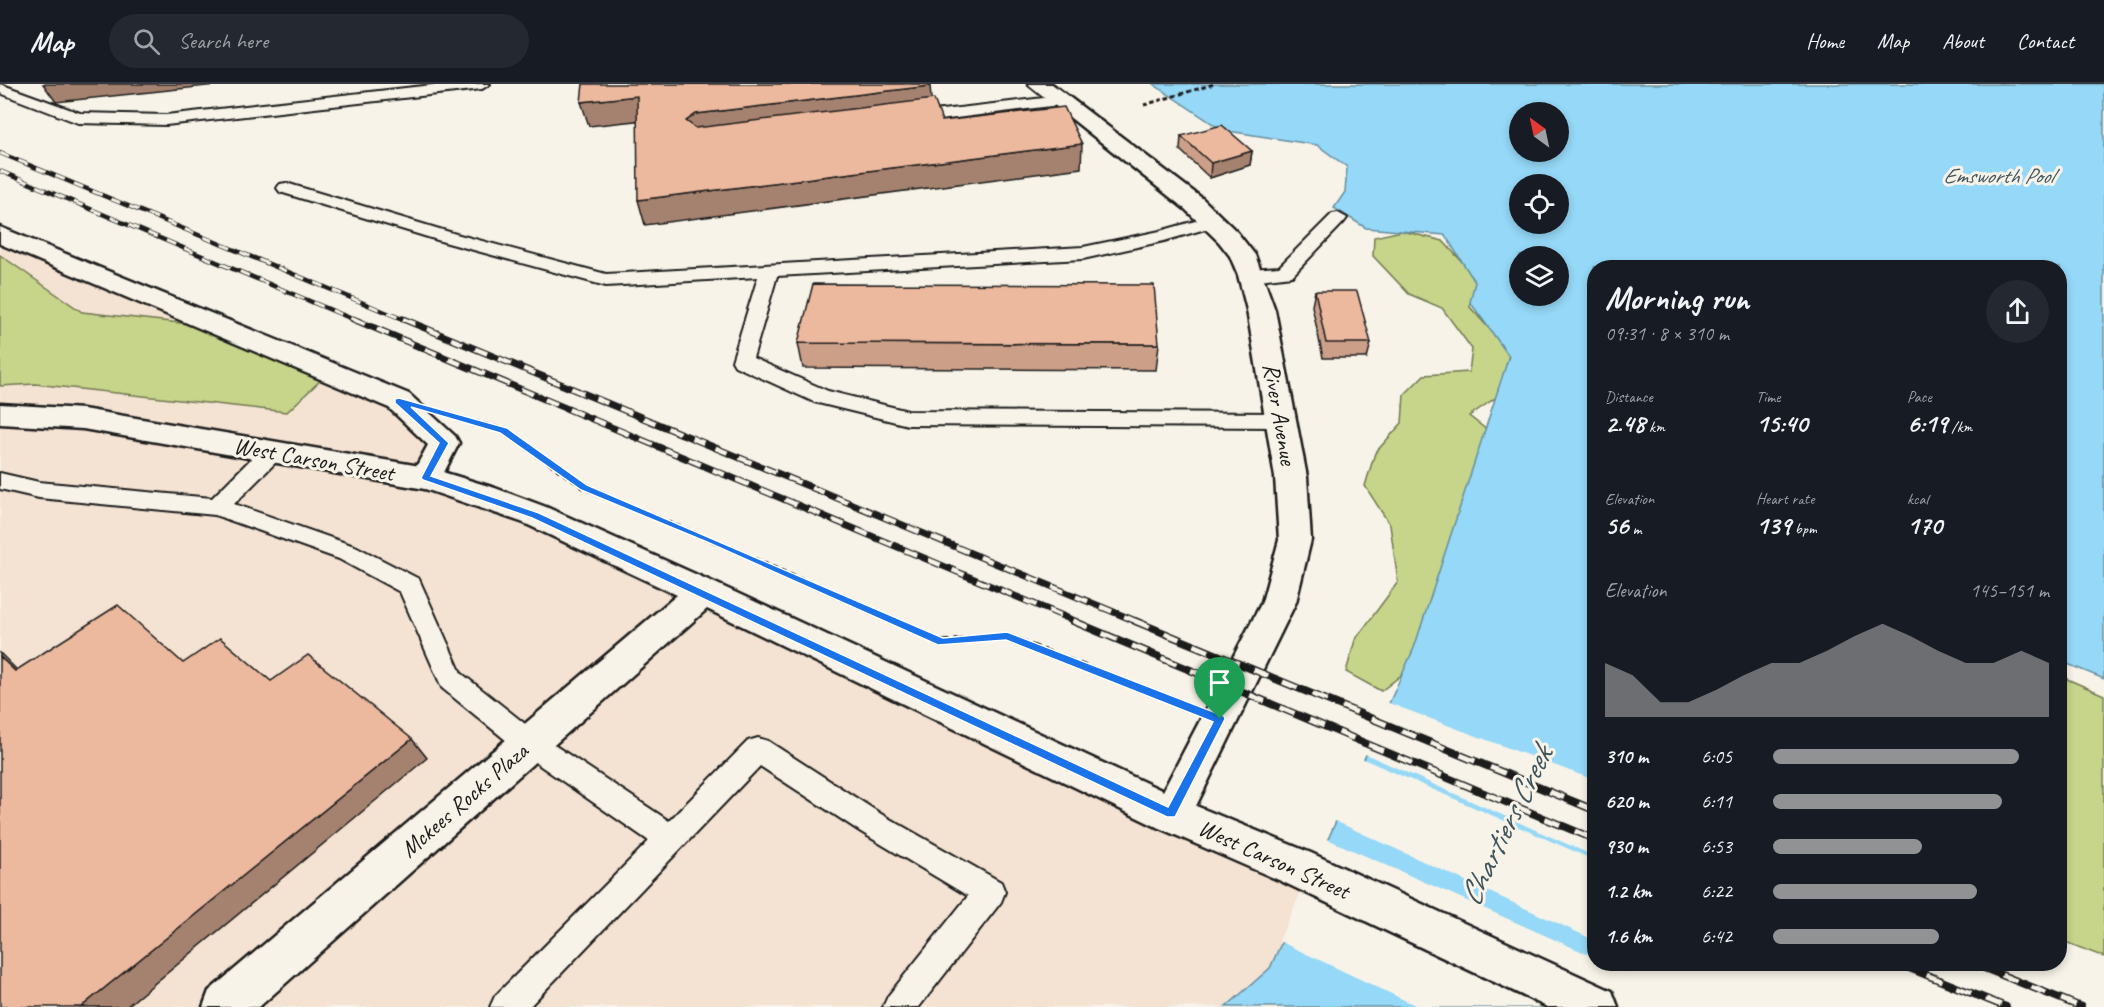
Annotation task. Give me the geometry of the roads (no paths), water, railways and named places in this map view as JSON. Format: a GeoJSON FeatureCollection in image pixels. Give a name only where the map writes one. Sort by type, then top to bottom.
{"type":"FeatureCollection","features":[{"type":"Feature","properties":{"kind":"street","name":"River Avenue"},"geometry":{"type":"LineString","coordinates":[[1050,92],[1213,221],[1242,255],[1251,275],[1261,310],[1291,477],[1295,540],[1279,602],[1171,814]]}},
{"type":"Feature","properties":{"kind":"street"},"geometry":{"type":"LineString","coordinates":[[0,235],[399,401],[444,443],[426,478]]}},
{"type":"Feature","properties":{"kind":"street","name":"West Carson Street"},"geometry":{"type":"LineString","coordinates":[[0,414],[83,419],[426,478],[536,515],[1171,814],[1296,867],[1596,1007]]}},
{"type":"Feature","properties":{"kind":"street","name":"Mckees Rocks Plaza"},"geometry":{"type":"LineString","coordinates":[[225,1007],[703,592]]}},
{"type":"Feature","properties":{"kind":"lane"},"geometry":{"type":"LineString","coordinates":[[0,87],[16,96],[78,118],[166,120],[482,84]]}},
{"type":"Feature","properties":{"kind":"lane"},"geometry":{"type":"LineString","coordinates":[[888,122],[1050,92]]}},
{"type":"Feature","properties":{"kind":"lane"},"geometry":{"type":"LineString","coordinates":[[286,188],[450,238],[606,280],[1083,253],[1164,236],[1213,221]]}},
{"type":"Feature","properties":{"kind":"lane"},"geometry":{"type":"LineString","coordinates":[[1251,275],[1285,272],[1338,219]]}},
{"type":"Feature","properties":{"kind":"lane"},"geometry":{"type":"LineString","coordinates":[[769,271],[742,362],[822,397],[908,418],[1281,420]]}},
{"type":"Feature","properties":{"kind":"lane"},"geometry":{"type":"LineString","coordinates":[[218,507],[272,452]]}},
{"type":"Feature","properties":{"kind":"lane"},"geometry":{"type":"LineString","coordinates":[[0,481],[39,490],[218,507],[348,553],[410,586],[451,680],[529,743],[669,838]]}},
{"type":"Feature","properties":{"kind":"lane"},"geometry":{"type":"LineString","coordinates":[[506,1007],[669,838],[758,750],[871,823],[990,892],[899,1007]]}},
{"type":"Feature","properties":{"kind":"water"},"geometry":{"type":"Polygon","coordinates":[[[1153,84],[2104,84],[2104,679],[2067,664],[2067,260],[1587,260],[1587,971],[1621,971],[1605,1007],[1226,1007],[1270,968],[1414,648],[1509,356],[1470,302],[1475,282],[1445,235],[1366,228],[1334,208],[1345,192],[1347,167],[1317,145],[1222,130],[1153,84]]]}},
{"type":"Feature","properties":{"kind":"railway"},"geometry":{"type":"LineString","coordinates":[[0,153],[407,321]]}},
{"type":"Feature","properties":{"kind":"railway"},"geometry":{"type":"LineString","coordinates":[[0,171],[357,321]]}},
{"type":"Feature","properties":{"kind":"railway"},"geometry":{"type":"LineString","coordinates":[[353,319],[1077,622]]}},
{"type":"Feature","properties":{"kind":"railway"},"geometry":{"type":"LineString","coordinates":[[403,319],[1138,622]]}},
{"type":"Feature","properties":{"kind":"railway"},"geometry":{"type":"LineString","coordinates":[[1073,621],[1587,836]]}},
{"type":"Feature","properties":{"kind":"railway"},"geometry":{"type":"LineString","coordinates":[[1135,621],[1587,807]]}},
{"type":"Feature","properties":{"kind":"railway"},"geometry":{"type":"LineString","coordinates":[[1917,971],[2006,1007]]}},
{"type":"Feature","properties":{"kind":"railway"},"geometry":{"type":"LineString","coordinates":[[1992,971],[2081,1007]]}},
{"type":"Feature","properties":{"kind":"water label","name":"Emsworth Pool"},"geometry":{"type":"Point","coordinates":[1998,175]}},
{"type":"Feature","properties":{"kind":"water label","name":"Chartiers Creek"},"geometry":{"type":"Point","coordinates":[1505,826]}}]}
